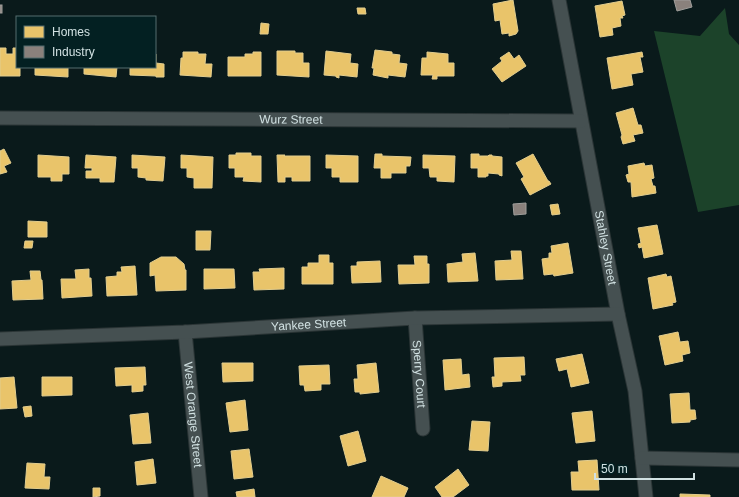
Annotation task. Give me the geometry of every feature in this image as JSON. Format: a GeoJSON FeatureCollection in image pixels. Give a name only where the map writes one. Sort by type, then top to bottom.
{"type":"FeatureCollection","features":[{"type":"Feature","properties":{"kind":"street","name":"Stahley Street"},"geometry":{"type":"LineString","coordinates":[[559,0],[618,314],[635,391],[646,497]]}},
{"type":"Feature","properties":{"kind":"street","name":"Wurz Street"},"geometry":{"type":"LineString","coordinates":[[0,118],[581,121]]}},
{"type":"Feature","properties":{"kind":"street","name":"Yankee Street"},"geometry":{"type":"LineString","coordinates":[[0,339],[185,332],[415,318],[618,314]]}},
{"type":"Feature","properties":{"kind":"street","name":"Sperry Court"},"geometry":{"type":"LineString","coordinates":[[415,318],[423,429]]}},
{"type":"Feature","properties":{"kind":"street","name":"West Orange Street"},"geometry":{"type":"LineString","coordinates":[[185,332],[201,497]]}},
{"type":"Feature","properties":{"kind":"street"},"geometry":{"type":"LineString","coordinates":[[642,458],[739,460]]}},
{"type":"Feature","properties":{"kind":"green space"},"geometry":{"type":"Polygon","coordinates":[[[725,8],[729,34],[739,45],[739,205],[698,212],[654,31],[700,36],[725,8]]]}},
{"type":"Feature","properties":{"kind":"building: Homes"},"geometry":{"type":"Polygon","coordinates":[[[513,0],[518,31],[516,34],[509,36],[509,33],[502,34],[500,20],[495,21],[493,4],[513,0]]]}},
{"type":"Feature","properties":{"kind":"building: Homes"},"geometry":{"type":"Polygon","coordinates":[[[622,1],[625,15],[622,16],[623,18],[620,18],[621,26],[612,28],[613,35],[600,37],[595,6],[622,1]]]}},
{"type":"Feature","properties":{"kind":"building: Homes"},"geometry":{"type":"Polygon","coordinates":[[[357,8],[365,8],[366,14],[358,14],[357,8]]]}},
{"type":"Feature","properties":{"kind":"building: Homes"},"geometry":{"type":"Polygon","coordinates":[[[261,23],[269,24],[268,34],[260,34],[261,23]]]}},
{"type":"Feature","properties":{"kind":"building: Homes"},"geometry":{"type":"Polygon","coordinates":[[[0,48],[6,48],[6,54],[13,54],[13,48],[16,48],[16,68],[20,68],[20,76],[0,76],[0,48]]]}},
{"type":"Feature","properties":{"kind":"building: Homes"},"geometry":{"type":"Polygon","coordinates":[[[375,50],[392,52],[392,54],[400,55],[399,63],[407,64],[405,77],[388,75],[388,78],[373,75],[374,68],[372,68],[375,50]]]}},
{"type":"Feature","properties":{"kind":"building: Homes"},"geometry":{"type":"Polygon","coordinates":[[[277,51],[295,51],[295,53],[303,53],[303,63],[309,63],[309,77],[277,75],[277,51]]]}},
{"type":"Feature","properties":{"kind":"building: Homes"},"geometry":{"type":"Polygon","coordinates":[[[326,51],[351,54],[350,63],[358,64],[357,77],[339,75],[339,78],[336,76],[324,75],[326,51]]]}},
{"type":"Feature","properties":{"kind":"building: Homes"},"geometry":{"type":"Polygon","coordinates":[[[183,52],[198,52],[198,54],[206,54],[205,64],[212,64],[211,77],[180,75],[181,58],[183,58],[183,52]]]}},
{"type":"Feature","properties":{"kind":"building: Homes"},"geometry":{"type":"Polygon","coordinates":[[[253,52],[261,52],[261,76],[228,76],[228,57],[245,57],[245,54],[253,54],[253,52]]]}},
{"type":"Feature","properties":{"kind":"building: Homes"},"geometry":{"type":"Polygon","coordinates":[[[427,52],[448,54],[448,63],[454,63],[454,76],[437,76],[437,79],[432,79],[433,75],[421,75],[422,58],[427,58],[427,52]]]}},
{"type":"Feature","properties":{"kind":"building: Homes"},"geometry":{"type":"Polygon","coordinates":[[[509,52],[514,59],[519,55],[526,66],[502,82],[492,69],[502,61],[500,58],[509,52]]]}},
{"type":"Feature","properties":{"kind":"building: Homes"},"geometry":{"type":"Polygon","coordinates":[[[642,52],[643,57],[640,57],[643,72],[631,74],[633,85],[612,89],[607,58],[642,52]]]}},
{"type":"Feature","properties":{"kind":"building: Homes"},"geometry":{"type":"Polygon","coordinates":[[[156,63],[164,64],[164,77],[130,75],[130,68],[156,68],[156,63]]]}},
{"type":"Feature","properties":{"kind":"building: Homes"},"geometry":{"type":"Polygon","coordinates":[[[35,68],[68,68],[68,77],[35,75],[35,68]]]}},
{"type":"Feature","properties":{"kind":"building: Homes"},"geometry":{"type":"Polygon","coordinates":[[[84,68],[117,68],[116,77],[84,74],[84,68]]]}},
{"type":"Feature","properties":{"kind":"building: Homes"},"geometry":{"type":"Polygon","coordinates":[[[633,108],[638,125],[641,125],[643,133],[633,135],[635,141],[623,144],[616,113],[633,108]]]}},
{"type":"Feature","properties":{"kind":"building: Homes"},"geometry":{"type":"Polygon","coordinates":[[[4,149],[11,163],[4,166],[7,172],[0,174],[0,151],[4,149]]]}},
{"type":"Feature","properties":{"kind":"building: Homes"},"geometry":{"type":"Polygon","coordinates":[[[236,153],[251,153],[251,156],[261,156],[261,182],[243,181],[244,177],[235,177],[235,168],[229,168],[229,155],[236,155],[236,153]]]}},
{"type":"Feature","properties":{"kind":"building: Homes"},"geometry":{"type":"Polygon","coordinates":[[[375,154],[382,154],[382,156],[411,157],[410,166],[406,166],[406,173],[391,173],[391,178],[381,178],[381,168],[374,168],[375,154]]]}},
{"type":"Feature","properties":{"kind":"building: Homes"},"geometry":{"type":"Polygon","coordinates":[[[471,154],[479,154],[479,156],[492,155],[502,157],[502,176],[499,174],[488,173],[488,176],[486,177],[478,177],[478,168],[471,168],[471,154]]]}},
{"type":"Feature","properties":{"kind":"building: Homes"},"geometry":{"type":"Polygon","coordinates":[[[533,154],[551,184],[530,195],[521,179],[524,177],[516,163],[533,154]]]}},
{"type":"Feature","properties":{"kind":"building: Homes"},"geometry":{"type":"Polygon","coordinates":[[[38,155],[69,157],[69,174],[62,174],[62,181],[51,181],[51,177],[38,177],[38,155]]]}},
{"type":"Feature","properties":{"kind":"building: Homes"},"geometry":{"type":"Polygon","coordinates":[[[86,155],[116,157],[114,182],[100,182],[100,178],[86,178],[86,171],[92,171],[92,168],[85,168],[86,155]]]}},
{"type":"Feature","properties":{"kind":"building: Homes"},"geometry":{"type":"Polygon","coordinates":[[[132,155],[165,157],[163,181],[146,180],[146,178],[138,177],[138,168],[132,168],[132,155]]]}},
{"type":"Feature","properties":{"kind":"building: Homes"},"geometry":{"type":"Polygon","coordinates":[[[181,155],[213,157],[212,188],[194,188],[194,178],[187,177],[187,168],[181,168],[181,155]]]}},
{"type":"Feature","properties":{"kind":"building: Homes"},"geometry":{"type":"Polygon","coordinates":[[[277,155],[310,156],[310,181],[292,181],[292,177],[285,177],[285,182],[278,182],[277,155]]]}},
{"type":"Feature","properties":{"kind":"building: Homes"},"geometry":{"type":"Polygon","coordinates":[[[326,155],[358,156],[358,182],[340,182],[340,177],[332,177],[332,168],[326,168],[326,155]]]}},
{"type":"Feature","properties":{"kind":"building: Homes"},"geometry":{"type":"Polygon","coordinates":[[[423,155],[455,156],[454,182],[437,181],[437,177],[430,177],[429,168],[423,168],[423,155]]]}},
{"type":"Feature","properties":{"kind":"building: Homes"},"geometry":{"type":"Polygon","coordinates":[[[644,163],[645,166],[652,165],[654,178],[651,179],[653,186],[655,186],[656,193],[632,197],[631,182],[628,182],[626,175],[629,174],[628,166],[644,163]]]}},
{"type":"Feature","properties":{"kind":"building: Homes"},"geometry":{"type":"Polygon","coordinates":[[[558,204],[560,214],[552,215],[550,205],[558,204]]]}},
{"type":"Feature","properties":{"kind":"building: Homes"},"geometry":{"type":"Polygon","coordinates":[[[28,221],[47,222],[47,237],[28,237],[28,221]]]}},
{"type":"Feature","properties":{"kind":"building: Homes"},"geometry":{"type":"Polygon","coordinates":[[[657,225],[663,254],[644,258],[642,247],[639,248],[638,244],[641,243],[638,228],[657,225]]]}},
{"type":"Feature","properties":{"kind":"building: Homes"},"geometry":{"type":"Polygon","coordinates":[[[196,231],[211,231],[210,250],[196,250],[196,231]]]}},
{"type":"Feature","properties":{"kind":"building: Homes"},"geometry":{"type":"Polygon","coordinates":[[[25,241],[33,241],[32,248],[24,248],[25,241]]]}},
{"type":"Feature","properties":{"kind":"building: Homes"},"geometry":{"type":"Polygon","coordinates":[[[568,243],[573,273],[554,276],[553,274],[544,275],[542,259],[549,258],[549,253],[552,253],[551,246],[568,243]]]}},
{"type":"Feature","properties":{"kind":"building: Homes"},"geometry":{"type":"Polygon","coordinates":[[[511,251],[521,251],[523,279],[496,280],[495,261],[512,260],[511,251]]]}},
{"type":"Feature","properties":{"kind":"building: Homes"},"geometry":{"type":"Polygon","coordinates":[[[475,253],[478,281],[448,282],[447,264],[463,262],[462,254],[475,253]]]}},
{"type":"Feature","properties":{"kind":"building: Homes"},"geometry":{"type":"Polygon","coordinates":[[[319,255],[329,255],[329,263],[333,263],[333,284],[302,284],[302,267],[308,267],[308,263],[319,263],[319,255]]]}},
{"type":"Feature","properties":{"kind":"building: Homes"},"geometry":{"type":"Polygon","coordinates":[[[414,256],[427,256],[427,264],[429,264],[429,283],[399,284],[398,265],[415,265],[414,256]]]}},
{"type":"Feature","properties":{"kind":"building: Homes"},"geometry":{"type":"Polygon","coordinates":[[[161,257],[176,257],[184,264],[186,270],[186,290],[156,291],[155,275],[150,276],[150,263],[161,257]]]}},
{"type":"Feature","properties":{"kind":"building: Homes"},"geometry":{"type":"Polygon","coordinates":[[[380,261],[381,282],[352,283],[351,266],[357,266],[357,262],[380,261]]]}},
{"type":"Feature","properties":{"kind":"building: Homes"},"geometry":{"type":"Polygon","coordinates":[[[135,266],[137,295],[107,296],[106,277],[117,276],[117,272],[122,272],[121,267],[135,266]]]}},
{"type":"Feature","properties":{"kind":"building: Homes"},"geometry":{"type":"Polygon","coordinates":[[[284,268],[284,289],[254,290],[253,272],[260,272],[259,269],[284,268]]]}},
{"type":"Feature","properties":{"kind":"building: Homes"},"geometry":{"type":"Polygon","coordinates":[[[89,269],[92,296],[62,298],[61,279],[76,279],[75,270],[89,269]]]}},
{"type":"Feature","properties":{"kind":"building: Homes"},"geometry":{"type":"Polygon","coordinates":[[[204,269],[234,269],[235,288],[204,289],[204,269]]]}},
{"type":"Feature","properties":{"kind":"building: Homes"},"geometry":{"type":"Polygon","coordinates":[[[30,271],[40,271],[43,299],[13,300],[12,281],[31,280],[30,271]]]}},
{"type":"Feature","properties":{"kind":"building: Homes"},"geometry":{"type":"Polygon","coordinates":[[[666,274],[667,277],[671,276],[676,302],[672,303],[673,305],[653,309],[648,278],[666,274]]]}},
{"type":"Feature","properties":{"kind":"building: Homes"},"geometry":{"type":"Polygon","coordinates":[[[678,332],[680,342],[688,341],[690,353],[682,355],[683,361],[665,365],[659,336],[678,332]]]}},
{"type":"Feature","properties":{"kind":"building: Homes"},"geometry":{"type":"Polygon","coordinates":[[[582,354],[589,383],[571,387],[567,369],[559,371],[556,359],[582,354]]]}},
{"type":"Feature","properties":{"kind":"building: Homes"},"geometry":{"type":"Polygon","coordinates":[[[524,357],[525,375],[520,375],[521,381],[502,382],[502,386],[493,387],[492,377],[495,377],[494,358],[524,357]]]}},
{"type":"Feature","properties":{"kind":"building: Homes"},"geometry":{"type":"Polygon","coordinates":[[[461,359],[462,375],[469,374],[470,387],[445,390],[443,360],[461,359]]]}},
{"type":"Feature","properties":{"kind":"building: Homes"},"geometry":{"type":"Polygon","coordinates":[[[222,363],[253,363],[253,381],[223,382],[222,363]]]}},
{"type":"Feature","properties":{"kind":"building: Homes"},"geometry":{"type":"Polygon","coordinates":[[[376,363],[379,392],[360,394],[360,392],[355,392],[354,379],[358,379],[357,365],[376,363]]]}},
{"type":"Feature","properties":{"kind":"building: Homes"},"geometry":{"type":"Polygon","coordinates":[[[329,365],[330,384],[321,384],[321,390],[305,391],[304,385],[300,385],[299,366],[329,365]]]}},
{"type":"Feature","properties":{"kind":"building: Homes"},"geometry":{"type":"Polygon","coordinates":[[[145,367],[146,385],[143,385],[143,391],[132,392],[132,385],[116,386],[115,368],[145,367]]]}},
{"type":"Feature","properties":{"kind":"building: Homes"},"geometry":{"type":"Polygon","coordinates":[[[14,377],[17,408],[0,409],[0,378],[14,377]]]}},
{"type":"Feature","properties":{"kind":"building: Homes"},"geometry":{"type":"Polygon","coordinates":[[[42,377],[72,377],[72,395],[42,396],[42,377]]]}},
{"type":"Feature","properties":{"kind":"building: Homes"},"geometry":{"type":"Polygon","coordinates":[[[689,393],[690,410],[695,410],[696,419],[690,420],[690,422],[672,423],[670,394],[689,393]]]}},
{"type":"Feature","properties":{"kind":"building: Homes"},"geometry":{"type":"Polygon","coordinates":[[[245,400],[248,430],[230,432],[226,403],[245,400]]]}},
{"type":"Feature","properties":{"kind":"building: Homes"},"geometry":{"type":"Polygon","coordinates":[[[31,406],[32,416],[25,417],[23,407],[31,406]]]}},
{"type":"Feature","properties":{"kind":"building: Homes"},"geometry":{"type":"Polygon","coordinates":[[[592,411],[595,441],[576,443],[572,413],[592,411]]]}},
{"type":"Feature","properties":{"kind":"building: Homes"},"geometry":{"type":"Polygon","coordinates":[[[148,413],[151,443],[133,444],[130,415],[148,413]]]}},
{"type":"Feature","properties":{"kind":"building: Homes"},"geometry":{"type":"Polygon","coordinates":[[[472,421],[490,422],[488,451],[469,450],[472,421]]]}},
{"type":"Feature","properties":{"kind":"building: Homes"},"geometry":{"type":"Polygon","coordinates":[[[358,431],[366,461],[348,466],[340,436],[358,431]]]}},
{"type":"Feature","properties":{"kind":"building: Homes"},"geometry":{"type":"Polygon","coordinates":[[[249,449],[253,477],[234,479],[231,451],[249,449]]]}},
{"type":"Feature","properties":{"kind":"building: Homes"},"geometry":{"type":"Polygon","coordinates":[[[153,459],[156,483],[137,485],[135,462],[153,459]]]}},
{"type":"Feature","properties":{"kind":"building: Homes"},"geometry":{"type":"Polygon","coordinates":[[[597,460],[599,490],[572,490],[571,472],[579,472],[578,461],[597,460]]]}},
{"type":"Feature","properties":{"kind":"building: Homes"},"geometry":{"type":"Polygon","coordinates":[[[27,463],[45,464],[44,477],[50,477],[49,489],[25,488],[27,463]]]}},
{"type":"Feature","properties":{"kind":"building: Homes"},"geometry":{"type":"Polygon","coordinates":[[[458,469],[469,485],[453,497],[442,497],[435,487],[458,469]]]}},
{"type":"Feature","properties":{"kind":"building: Homes"},"geometry":{"type":"Polygon","coordinates":[[[381,476],[408,488],[404,497],[372,497],[381,476]]]}},
{"type":"Feature","properties":{"kind":"building: Homes"},"geometry":{"type":"Polygon","coordinates":[[[93,488],[100,488],[100,496],[93,497],[93,488]]]}},
{"type":"Feature","properties":{"kind":"building: Homes"},"geometry":{"type":"Polygon","coordinates":[[[254,489],[255,497],[237,497],[236,492],[254,489]]]}},
{"type":"Feature","properties":{"kind":"building: Homes"},"geometry":{"type":"Polygon","coordinates":[[[680,494],[710,495],[710,497],[680,497],[680,494]]]}},
{"type":"Feature","properties":{"kind":"building: Industry"},"geometry":{"type":"Polygon","coordinates":[[[674,0],[690,0],[692,7],[677,11],[674,0]]]}},
{"type":"Feature","properties":{"kind":"building: Industry"},"geometry":{"type":"Polygon","coordinates":[[[0,5],[2,5],[2,13],[0,13],[0,5]]]}},
{"type":"Feature","properties":{"kind":"building: Industry"},"geometry":{"type":"Polygon","coordinates":[[[526,203],[526,214],[514,215],[513,204],[526,203]]]}}]}
